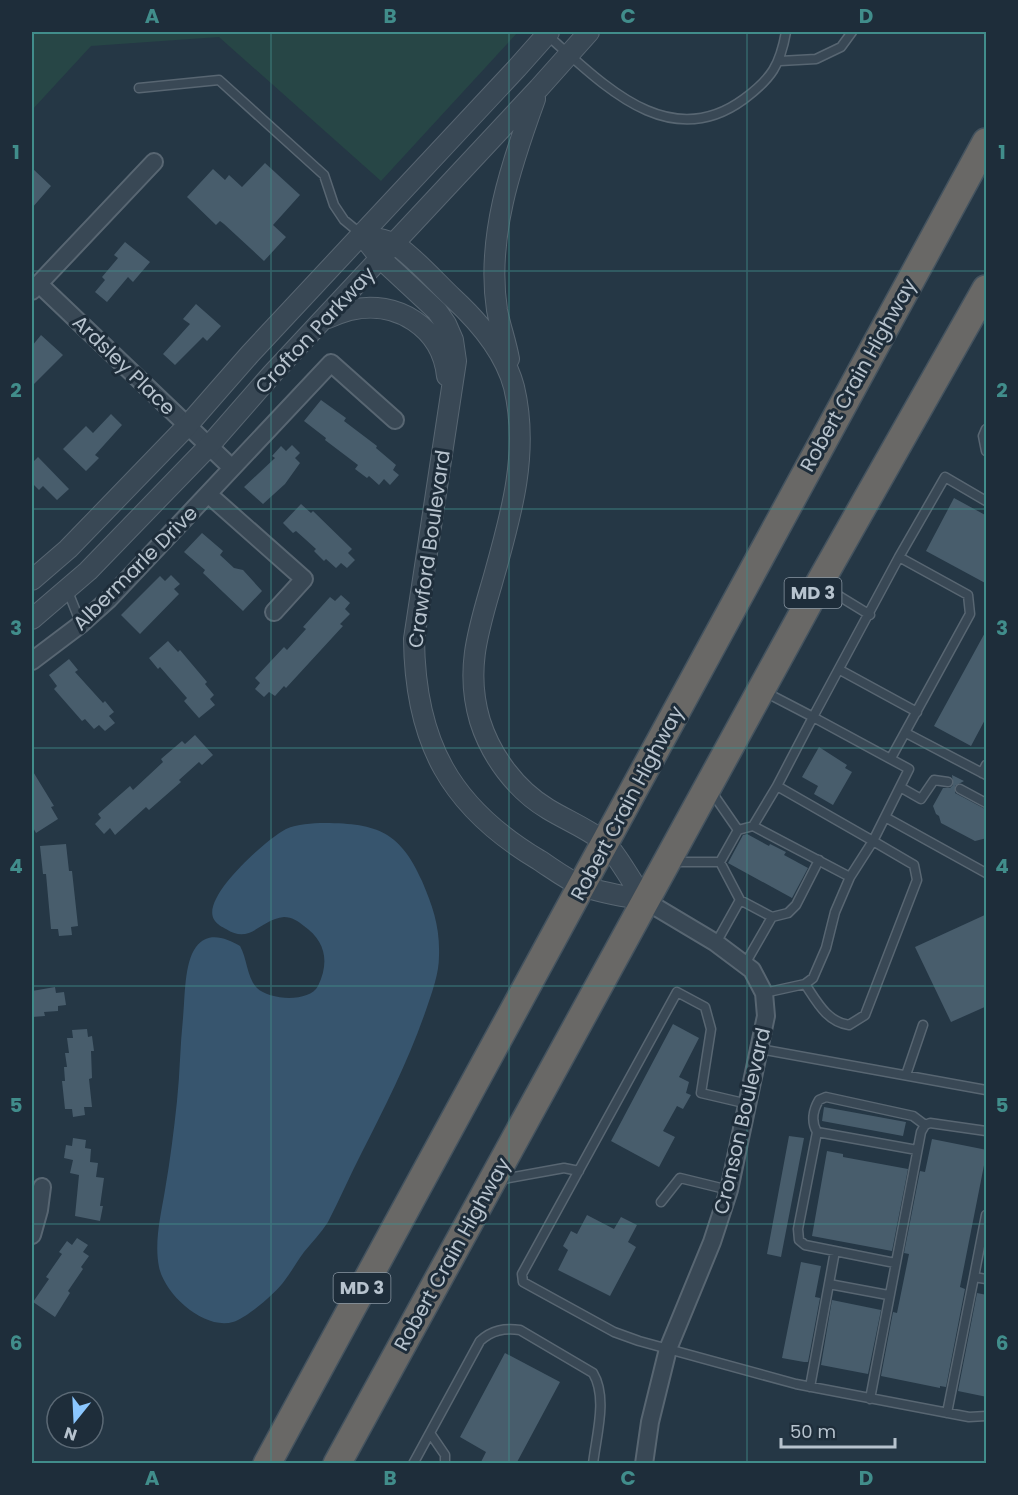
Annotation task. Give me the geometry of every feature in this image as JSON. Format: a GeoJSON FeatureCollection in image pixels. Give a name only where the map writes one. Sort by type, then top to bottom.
{"type":"FeatureCollection","features":[{"type":"Feature","properties":{"kind":"highway","name":"Robert Crain Highway"},"geometry":{"type":"LineString","coordinates":[[267,1464],[987,142]]}},
{"type":"Feature","properties":{"kind":"highway","name":"Robert Crain Highway"},"geometry":{"type":"LineString","coordinates":[[337,1464],[760,690],[987,289]]}},
{"type":"Feature","properties":{"kind":"highway"},"geometry":{"type":"LineString","coordinates":[[903,436],[987,320]]}},
{"type":"Feature","properties":{"kind":"street","name":"Crofton Parkway"},"geometry":{"type":"LineString","coordinates":[[32,619],[88,571],[209,446],[272,374],[326,319],[589,32]]}},
{"type":"Feature","properties":{"kind":"street","name":"Crofton Parkway"},"geometry":{"type":"LineString","coordinates":[[32,580],[68,549],[187,426],[250,354],[548,33]]}},
{"type":"Feature","properties":{"kind":"street"},"geometry":{"type":"LineString","coordinates":[[539,88],[503,200],[495,256],[497,309],[513,385],[520,447],[512,512],[475,645],[472,672],[474,699],[481,724],[507,773],[545,808],[605,842],[645,900]]}},
{"type":"Feature","properties":{"kind":"street","name":"Ardsley Place"},"geometry":{"type":"LineString","coordinates":[[154,162],[35,288],[209,446]]}},
{"type":"Feature","properties":{"kind":"street"},"geometry":{"type":"LineString","coordinates":[[362,235],[395,244],[471,315],[500,354],[513,385]]}},
{"type":"Feature","properties":{"kind":"street","name":"Crawford Boulevard"},"geometry":{"type":"LineString","coordinates":[[362,235],[381,259],[436,311],[446,324],[453,340],[456,361],[414,639],[414,672],[419,706],[429,738],[443,769],[465,801],[489,825],[521,850],[582,886],[645,900]]}},
{"type":"Feature","properties":{"kind":"street"},"geometry":{"type":"LineString","coordinates":[[326,319],[351,310],[365,309],[400,314],[415,321],[431,333],[439,345],[446,363],[449,402]]}},
{"type":"Feature","properties":{"kind":"street","name":"Albermarle Drive"},"geometry":{"type":"LineString","coordinates":[[32,661],[81,624],[109,598],[332,363],[395,420]]}},
{"type":"Feature","properties":{"kind":"street"},"geometry":{"type":"LineString","coordinates":[[209,446],[232,468]]}},
{"type":"Feature","properties":{"kind":"street"},"geometry":{"type":"LineString","coordinates":[[208,494],[304,579],[274,612]]}},
{"type":"Feature","properties":{"kind":"street","name":"Cronson Boulevard"},"geometry":{"type":"LineString","coordinates":[[645,900],[716,943],[752,970],[764,993],[766,1017],[729,1190],[712,1242],[668,1349],[650,1422],[645,1464]]}},
{"type":"Feature","properties":{"kind":"street"},"geometry":{"type":"LineString","coordinates":[[32,1235],[42,1187]]}},
{"type":"Feature","properties":{"kind":"lane"},"geometry":{"type":"LineString","coordinates":[[548,33],[569,54],[621,97],[637,107],[656,115],[694,120],[714,116],[732,108],[755,91],[780,61],[786,32]]}},
{"type":"Feature","properties":{"kind":"lane"},"geometry":{"type":"LineString","coordinates":[[780,61],[816,58],[841,47],[852,32]]}},
{"type":"Feature","properties":{"kind":"lane"},"geometry":{"type":"LineString","coordinates":[[139,88],[219,80],[324,175],[334,205],[345,220],[362,235]]}},
{"type":"Feature","properties":{"kind":"lane"},"geometry":{"type":"LineString","coordinates":[[987,429],[983,435],[987,451]]}},
{"type":"Feature","properties":{"kind":"lane"},"geometry":{"type":"LineString","coordinates":[[753,826],[870,615],[898,557],[945,477],[987,501]]}},
{"type":"Feature","properties":{"kind":"lane"},"geometry":{"type":"LineString","coordinates":[[891,758],[970,614],[968,595],[898,557]]}},
{"type":"Feature","properties":{"kind":"lane"},"geometry":{"type":"LineString","coordinates":[[819,584],[870,615]]}},
{"type":"Feature","properties":{"kind":"lane"},"geometry":{"type":"LineString","coordinates":[[67,589],[81,624]]}},
{"type":"Feature","properties":{"kind":"lane"},"geometry":{"type":"LineString","coordinates":[[840,670],[917,712]]}},
{"type":"Feature","properties":{"kind":"lane"},"geometry":{"type":"LineString","coordinates":[[760,690],[909,769],[873,841],[850,877],[835,912],[818,970],[805,984],[764,993]]}},
{"type":"Feature","properties":{"kind":"lane"},"geometry":{"type":"LineString","coordinates":[[906,733],[985,771]]}},
{"type":"Feature","properties":{"kind":"lane"},"geometry":{"type":"LineString","coordinates":[[900,787],[921,799],[934,780],[948,782]]}},
{"type":"Feature","properties":{"kind":"lane"},"geometry":{"type":"LineString","coordinates":[[708,786],[738,830]]}},
{"type":"Feature","properties":{"kind":"lane"},"geometry":{"type":"LineString","coordinates":[[777,786],[914,865],[917,880],[865,1015],[849,1025],[840,1024],[823,1012],[805,984]]}},
{"type":"Feature","properties":{"kind":"lane"},"geometry":{"type":"LineString","coordinates":[[960,789],[987,803]]}},
{"type":"Feature","properties":{"kind":"lane"},"geometry":{"type":"LineString","coordinates":[[885,818],[987,873]]}},
{"type":"Feature","properties":{"kind":"lane"},"geometry":{"type":"LineString","coordinates":[[720,862],[738,830],[753,826],[850,877]]}},
{"type":"Feature","properties":{"kind":"lane"},"geometry":{"type":"LineString","coordinates":[[720,862],[740,900],[772,917],[788,914],[796,905],[819,860]]}},
{"type":"Feature","properties":{"kind":"lane"},"geometry":{"type":"LineString","coordinates":[[666,862],[720,862]]}},
{"type":"Feature","properties":{"kind":"lane"},"geometry":{"type":"LineString","coordinates":[[716,943],[740,900]]}},
{"type":"Feature","properties":{"kind":"lane"},"geometry":{"type":"LineString","coordinates":[[745,964],[772,917]]}},
{"type":"Feature","properties":{"kind":"lane"},"geometry":{"type":"LineString","coordinates":[[748,1104],[701,1093],[711,1029],[705,1007],[677,992],[522,1275],[523,1282],[614,1332],[668,1349],[810,1387],[969,1417],[987,1416]]}},
{"type":"Feature","properties":{"kind":"lane"},"geometry":{"type":"LineString","coordinates":[[906,1075],[923,1025]]}},
{"type":"Feature","properties":{"kind":"lane"},"geometry":{"type":"LineString","coordinates":[[760,1049],[987,1090]]}},
{"type":"Feature","properties":{"kind":"lane"},"geometry":{"type":"LineString","coordinates":[[895,1263],[805,1245],[799,1240],[798,1230],[817,1132],[812,1123],[819,1100],[826,1097],[914,1116],[925,1125]]}},
{"type":"Feature","properties":{"kind":"lane"},"geometry":{"type":"LineString","coordinates":[[925,1125],[930,1123],[987,1131]]}},
{"type":"Feature","properties":{"kind":"lane"},"geometry":{"type":"LineString","coordinates":[[870,1399],[917,1150],[925,1125]]}},
{"type":"Feature","properties":{"kind":"lane"},"geometry":{"type":"LineString","coordinates":[[817,1132],[917,1150]]}},
{"type":"Feature","properties":{"kind":"lane"},"geometry":{"type":"LineString","coordinates":[[492,1181],[564,1168],[579,1171]]}},
{"type":"Feature","properties":{"kind":"lane"},"geometry":{"type":"LineString","coordinates":[[661,1202],[680,1178],[729,1190]]}},
{"type":"Feature","properties":{"kind":"lane"},"geometry":{"type":"LineString","coordinates":[[947,1413],[987,1215]]}},
{"type":"Feature","properties":{"kind":"lane"},"geometry":{"type":"LineString","coordinates":[[810,1387],[835,1251]]}},
{"type":"Feature","properties":{"kind":"lane"},"geometry":{"type":"LineString","coordinates":[[974,1277],[987,1279]]}},
{"type":"Feature","properties":{"kind":"lane"},"geometry":{"type":"LineString","coordinates":[[829,1284],[888,1295]]}},
{"type":"Feature","properties":{"kind":"lane"},"geometry":{"type":"LineString","coordinates":[[413,1464],[480,1341],[488,1334],[498,1330],[520,1330],[593,1373],[597,1380],[600,1400],[593,1464]]}},
{"type":"Feature","properties":{"kind":"lane"},"geometry":{"type":"LineString","coordinates":[[430,1433],[445,1455],[445,1464]]}},
{"type":"Feature","properties":{"kind":"green space"},"geometry":{"type":"Polygon","coordinates":[[[32,32],[518,32],[381,181],[219,37],[91,46],[32,110],[32,32]]]}},
{"type":"Feature","properties":{"kind":"water"},"geometry":{"type":"Polygon","coordinates":[[[320,823],[355,825],[383,832],[404,850],[422,881],[435,917],[439,963],[426,1010],[405,1064],[328,1222],[288,1277],[261,1304],[233,1322],[210,1321],[187,1308],[169,1289],[159,1267],[157,1248],[177,1101],[187,971],[196,947],[206,939],[217,938],[240,946],[251,979],[263,992],[289,998],[306,995],[318,986],[324,968],[323,952],[317,938],[302,924],[284,917],[242,934],[235,933],[217,923],[212,912],[224,887],[248,859],[261,848],[290,827],[320,823]]]}},
{"type":"Feature","properties":{"kind":"building"},"geometry":{"type":"Polygon","coordinates":[[[265,163],[300,195],[273,225],[286,237],[264,261],[220,221],[216,225],[187,197],[213,169],[225,180],[229,175],[242,187],[265,163]]]}},
{"type":"Feature","properties":{"kind":"building"},"geometry":{"type":"Polygon","coordinates":[[[32,168],[51,186],[32,208],[32,168]]]}},
{"type":"Feature","properties":{"kind":"building"},"geometry":{"type":"Polygon","coordinates":[[[125,242],[150,262],[133,282],[128,277],[107,302],[95,292],[105,280],[102,277],[118,258],[114,255],[125,242]]]}},
{"type":"Feature","properties":{"kind":"building"},"geometry":{"type":"Polygon","coordinates":[[[196,304],[221,326],[207,341],[203,337],[175,365],[163,354],[190,324],[183,319],[196,304]]]}},
{"type":"Feature","properties":{"kind":"building"},"geometry":{"type":"Polygon","coordinates":[[[41,335],[63,355],[32,386],[32,346],[41,335]]]}},
{"type":"Feature","properties":{"kind":"building"},"geometry":{"type":"Polygon","coordinates":[[[321,400],[346,418],[344,421],[377,446],[376,448],[396,465],[393,470],[399,475],[390,485],[384,479],[379,485],[369,476],[367,478],[355,469],[358,465],[304,421],[321,400]]]}},
{"type":"Feature","properties":{"kind":"building"},"geometry":{"type":"Polygon","coordinates":[[[111,414],[122,425],[95,455],[99,458],[86,471],[63,449],[86,426],[93,433],[111,414]]]}},
{"type":"Feature","properties":{"kind":"building"},"geometry":{"type":"Polygon","coordinates":[[[292,445],[300,453],[295,458],[300,463],[285,484],[263,504],[244,487],[275,458],[272,456],[281,446],[286,451],[292,445]]]}},
{"type":"Feature","properties":{"kind":"building"},"geometry":{"type":"Polygon","coordinates":[[[38,457],[69,489],[57,500],[43,486],[39,490],[32,483],[32,463],[38,457]]]}},
{"type":"Feature","properties":{"kind":"building"},"geometry":{"type":"Polygon","coordinates":[[[954,498],[987,516],[987,584],[926,551],[954,498]]]}},
{"type":"Feature","properties":{"kind":"building"},"geometry":{"type":"Polygon","coordinates":[[[301,504],[311,513],[313,511],[352,549],[348,553],[355,560],[347,568],[341,563],[336,568],[326,559],[324,561],[314,551],[316,549],[283,523],[301,504]]]}},
{"type":"Feature","properties":{"kind":"building"},"geometry":{"type":"Polygon","coordinates":[[[202,533],[223,551],[220,555],[234,568],[243,570],[262,591],[243,611],[203,573],[205,570],[184,552],[202,533]]]}},
{"type":"Feature","properties":{"kind":"building"},"geometry":{"type":"Polygon","coordinates":[[[171,575],[180,584],[174,589],[179,594],[140,634],[121,615],[160,576],[165,581],[171,575]]]}},
{"type":"Feature","properties":{"kind":"building"},"geometry":{"type":"Polygon","coordinates":[[[341,595],[350,603],[345,609],[350,614],[340,624],[343,626],[286,688],[284,686],[275,696],[269,692],[264,697],[255,689],[260,683],[255,678],[284,647],[287,650],[306,629],[303,627],[330,597],[335,601],[341,595]]]}},
{"type":"Feature","properties":{"kind":"building"},"geometry":{"type":"Polygon","coordinates":[[[987,629],[987,716],[971,746],[934,726],[987,629]]]}},
{"type":"Feature","properties":{"kind":"building"},"geometry":{"type":"Polygon","coordinates":[[[168,641],[178,652],[180,650],[207,682],[205,684],[214,695],[210,699],[215,705],[199,718],[184,701],[187,698],[149,658],[168,641]]]}},
{"type":"Feature","properties":{"kind":"building"},"geometry":{"type":"Polygon","coordinates":[[[69,659],[78,670],[75,672],[114,712],[109,716],[115,723],[105,731],[99,725],[94,729],[85,719],[82,721],[54,689],[57,686],[49,675],[69,659]]]}},
{"type":"Feature","properties":{"kind":"building"},"geometry":{"type":"Polygon","coordinates":[[[195,735],[213,755],[202,765],[199,762],[179,780],[181,782],[149,810],[146,807],[115,835],[110,828],[104,834],[95,824],[101,818],[98,814],[130,786],[133,790],[163,762],[161,759],[182,741],[185,744],[195,735]]]}},
{"type":"Feature","properties":{"kind":"building"},"geometry":{"type":"Polygon","coordinates":[[[819,747],[847,765],[845,768],[852,772],[833,805],[814,794],[818,786],[802,777],[819,747]]]}},
{"type":"Feature","properties":{"kind":"building"},"geometry":{"type":"Polygon","coordinates":[[[32,770],[54,806],[51,807],[58,819],[36,833],[32,826],[32,770]]]}},
{"type":"Feature","properties":{"kind":"building"},"geometry":{"type":"Polygon","coordinates":[[[952,775],[964,781],[955,786],[955,793],[987,810],[987,838],[975,841],[941,823],[936,814],[933,806],[943,788],[950,788],[953,785],[952,775]]]}},
{"type":"Feature","properties":{"kind":"building"},"geometry":{"type":"Polygon","coordinates":[[[747,834],[786,852],[784,855],[808,868],[792,898],[728,863],[743,835],[747,834]]]}},
{"type":"Feature","properties":{"kind":"building"},"geometry":{"type":"Polygon","coordinates":[[[66,844],[69,871],[72,871],[78,926],[71,927],[72,935],[59,936],[58,929],[51,929],[46,874],[43,874],[40,846],[66,844]]]}},
{"type":"Feature","properties":{"kind":"building"},"geometry":{"type":"Polygon","coordinates":[[[987,914],[987,1006],[951,1022],[915,947],[987,914]]]}},
{"type":"Feature","properties":{"kind":"building"},"geometry":{"type":"Polygon","coordinates":[[[55,987],[56,993],[64,992],[66,1005],[58,1006],[58,1011],[44,1012],[45,1016],[32,1017],[32,991],[55,987]]]}},
{"type":"Feature","properties":{"kind":"building"},"geometry":{"type":"Polygon","coordinates":[[[673,1024],[699,1038],[679,1077],[689,1082],[686,1093],[691,1095],[683,1109],[677,1106],[663,1131],[675,1137],[659,1167],[611,1141],[673,1024]]]}},
{"type":"Feature","properties":{"kind":"building"},"geometry":{"type":"Polygon","coordinates":[[[87,1029],[88,1037],[92,1036],[94,1051],[91,1051],[92,1078],[89,1079],[92,1107],[84,1107],[85,1115],[73,1117],[72,1109],[65,1109],[62,1081],[65,1081],[64,1067],[67,1067],[65,1053],[69,1053],[67,1038],[73,1038],[72,1030],[87,1029]]]}},
{"type":"Feature","properties":{"kind":"building"},"geometry":{"type":"Polygon","coordinates":[[[824,1107],[906,1122],[903,1136],[822,1121],[824,1107]]]}},
{"type":"Feature","properties":{"kind":"building"},"geometry":{"type":"Polygon","coordinates":[[[789,1136],[804,1138],[781,1257],[767,1254],[789,1136]]]}},
{"type":"Feature","properties":{"kind":"building"},"geometry":{"type":"Polygon","coordinates":[[[73,1138],[86,1140],[85,1148],[91,1149],[90,1162],[98,1163],[96,1177],[104,1178],[100,1221],[75,1216],[79,1175],[70,1173],[73,1160],[64,1158],[66,1145],[72,1146],[73,1138]]]}},
{"type":"Feature","properties":{"kind":"building"},"geometry":{"type":"Polygon","coordinates":[[[932,1139],[987,1150],[960,1287],[965,1289],[946,1387],[940,1386],[940,1388],[881,1376],[893,1312],[897,1313],[909,1254],[904,1253],[920,1171],[925,1172],[932,1139]]]}},
{"type":"Feature","properties":{"kind":"building"},"geometry":{"type":"Polygon","coordinates":[[[827,1151],[843,1154],[843,1157],[908,1169],[892,1251],[812,1236],[827,1151]]]}},
{"type":"Feature","properties":{"kind":"building"},"geometry":{"type":"Polygon","coordinates":[[[587,1215],[614,1229],[621,1217],[637,1225],[628,1242],[636,1247],[610,1296],[558,1270],[568,1250],[563,1246],[571,1231],[577,1234],[587,1215]]]}},
{"type":"Feature","properties":{"kind":"building"},"geometry":{"type":"Polygon","coordinates":[[[77,1238],[88,1245],[83,1252],[89,1256],[55,1317],[33,1302],[49,1279],[46,1277],[62,1254],[59,1252],[67,1241],[72,1245],[77,1238]]]}},
{"type":"Feature","properties":{"kind":"building"},"geometry":{"type":"Polygon","coordinates":[[[801,1262],[821,1266],[815,1297],[820,1298],[808,1362],[782,1358],[801,1262]]]}},
{"type":"Feature","properties":{"kind":"building"},"geometry":{"type":"Polygon","coordinates":[[[977,1293],[987,1295],[987,1397],[958,1391],[977,1293]]]}},
{"type":"Feature","properties":{"kind":"building"},"geometry":{"type":"Polygon","coordinates":[[[832,1300],[881,1310],[868,1374],[821,1365],[832,1300]]]}},
{"type":"Feature","properties":{"kind":"building"},"geometry":{"type":"Polygon","coordinates":[[[505,1353],[560,1382],[516,1464],[480,1464],[486,1452],[460,1437],[505,1353]]]}}]}
